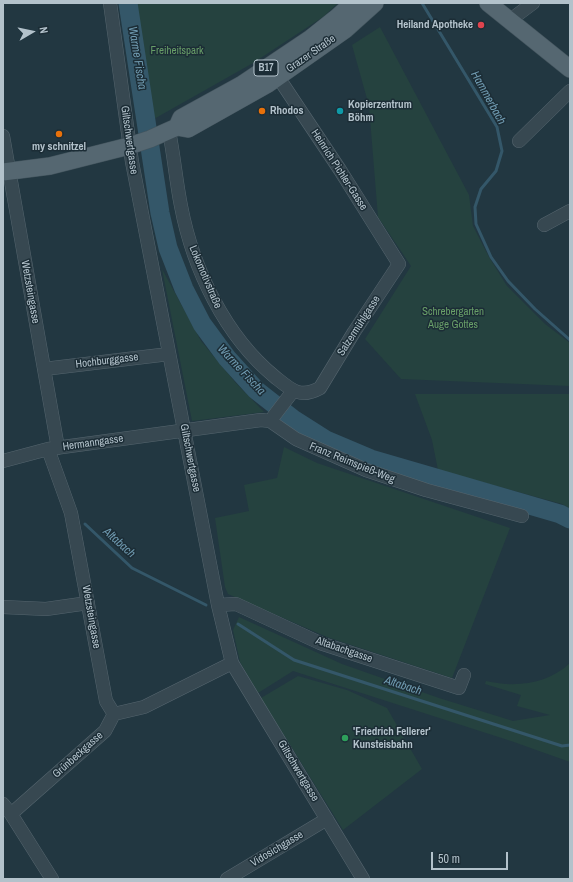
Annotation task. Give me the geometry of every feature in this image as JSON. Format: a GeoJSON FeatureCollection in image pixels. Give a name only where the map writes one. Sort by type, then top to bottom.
{"type":"FeatureCollection","features":[{"type":"Feature","properties":{"kind":"main road","name":"Grazer Straße"},"geometry":{"type":"LineString","coordinates":[[155,137],[181,118],[241,85],[311,38],[352,3]]}},
{"type":"Feature","properties":{"kind":"main road","name":"Grazer Straße"},"geometry":{"type":"LineString","coordinates":[[6,172],[50,166],[188,128],[278,77],[345,30],[375,3]]}},
{"type":"Feature","properties":{"kind":"main road"},"geometry":{"type":"LineString","coordinates":[[488,3],[570,69]]}},
{"type":"Feature","properties":{"kind":"street","name":"Giltschwertgasse"},"geometry":{"type":"LineString","coordinates":[[110,3],[155,137],[169,354],[218,605],[232,663],[363,879]]}},
{"type":"Feature","properties":{"kind":"street"},"geometry":{"type":"LineString","coordinates":[[509,21],[533,3]]}},
{"type":"Feature","properties":{"kind":"street","name":"Heinrich Pichler-Gasse"},"geometry":{"type":"LineString","coordinates":[[278,77],[400,264]]}},
{"type":"Feature","properties":{"kind":"street"},"geometry":{"type":"LineString","coordinates":[[519,141],[570,91]]}},
{"type":"Feature","properties":{"kind":"street","name":"Wetzsteingasse"},"geometry":{"type":"LineString","coordinates":[[3,136],[6,172],[44,369],[53,449],[71,513],[106,701],[114,714]]}},
{"type":"Feature","properties":{"kind":"street","name":"Lokomotivstraße"},"geometry":{"type":"LineString","coordinates":[[155,137],[181,207],[190,243],[208,290],[220,312],[241,342],[289,396]]}},
{"type":"Feature","properties":{"kind":"street"},"geometry":{"type":"LineString","coordinates":[[544,225],[570,211]]}},
{"type":"Feature","properties":{"kind":"street","name":"Salzermühlgasse"},"geometry":{"type":"LineString","coordinates":[[289,396],[301,393],[311,393],[320,388],[354,332],[400,264]]}},
{"type":"Feature","properties":{"kind":"street","name":"Hochburggasse"},"geometry":{"type":"LineString","coordinates":[[44,369],[169,354]]}},
{"type":"Feature","properties":{"kind":"street"},"geometry":{"type":"LineString","coordinates":[[185,431],[272,418],[289,396]]}},
{"type":"Feature","properties":{"kind":"street","name":"Franz Reimspieß-Weg"},"geometry":{"type":"LineString","coordinates":[[272,418],[296,439],[366,470],[426,490],[522,516]]}},
{"type":"Feature","properties":{"kind":"street","name":"Hermanngasse"},"geometry":{"type":"LineString","coordinates":[[3,461],[53,449],[185,431]]}},
{"type":"Feature","properties":{"kind":"street"},"geometry":{"type":"LineString","coordinates":[[3,607],[46,610],[88,603]]}},
{"type":"Feature","properties":{"kind":"street","name":"Altabachgasse"},"geometry":{"type":"LineString","coordinates":[[218,605],[236,604],[320,643],[459,688],[464,675]]}},
{"type":"Feature","properties":{"kind":"street"},"geometry":{"type":"LineString","coordinates":[[114,714],[144,707],[232,663]]}},
{"type":"Feature","properties":{"kind":"street","name":"Grünbeckgasse"},"geometry":{"type":"LineString","coordinates":[[7,809],[105,731],[114,714]]}},
{"type":"Feature","properties":{"kind":"street"},"geometry":{"type":"LineString","coordinates":[[7,809],[52,879]]}},
{"type":"Feature","properties":{"kind":"street","name":"Vidosichgasse"},"geometry":{"type":"LineString","coordinates":[[227,879],[327,819]]}},
{"type":"Feature","properties":{"kind":"green space","name":"Freiheitspark"},"geometry":{"type":"Polygon","coordinates":[[[121,3],[338,3],[323,17],[253,63],[154,119],[138,124],[121,3]]]}},
{"type":"Feature","properties":{"kind":"green space","name":"Schrebergarten Auge Gottes"},"geometry":{"type":"Polygon","coordinates":[[[380,27],[469,195],[473,226],[489,257],[507,286],[545,324],[570,343],[570,386],[401,379],[365,339],[411,266],[378,217],[369,106],[352,45],[380,27]]]}},
{"type":"Feature","properties":{"kind":"green space"},"geometry":{"type":"Polygon","coordinates":[[[162,269],[201,341],[235,382],[264,412],[192,421],[162,269]]]}},
{"type":"Feature","properties":{"kind":"green space"},"geometry":{"type":"Polygon","coordinates":[[[415,394],[570,394],[570,509],[562,504],[438,470],[432,440],[415,394]]]}},
{"type":"Feature","properties":{"kind":"green space"},"geometry":{"type":"Polygon","coordinates":[[[284,447],[317,463],[510,528],[452,678],[327,637],[228,594],[225,587],[215,518],[249,511],[244,485],[277,478],[284,447]]]}},
{"type":"Feature","properties":{"kind":"green space"},"geometry":{"type":"Polygon","coordinates":[[[239,617],[342,664],[439,698],[513,721],[550,715],[517,706],[521,695],[485,684],[486,681],[520,684],[541,680],[552,676],[570,663],[570,762],[511,741],[293,671],[258,693],[240,662],[233,630],[239,617]]]}},
{"type":"Feature","properties":{"kind":"green space","name":"'Friedrich Fellerer' Kunsteisbahn"},"geometry":{"type":"Polygon","coordinates":[[[298,676],[347,690],[387,708],[422,769],[343,830],[261,698],[298,676]]]}},
{"type":"Feature","properties":{"kind":"waterway","name":"Warme Fischa"},"geometry":{"type":"LineString","coordinates":[[128,3],[160,213],[168,248],[184,289],[202,324],[227,358],[256,390],[293,419],[326,440],[371,459],[560,514],[570,519]]}},
{"type":"Feature","properties":{"kind":"waterway","name":"Hammerbach"},"geometry":{"type":"LineString","coordinates":[[422,3],[497,127],[502,151],[496,171],[481,189],[475,207],[476,224],[491,257],[508,281],[535,309],[570,340]]}},
{"type":"Feature","properties":{"kind":"waterway","name":"Altabach"},"geometry":{"type":"LineString","coordinates":[[85,524],[132,568],[206,605]]}},
{"type":"Feature","properties":{"kind":"waterway","name":"Altabach"},"geometry":{"type":"LineString","coordinates":[[238,624],[294,660],[562,746],[570,745]]}},
{"type":"Feature","properties":{"kind":"place","name":"Heiland Apotheke"},"geometry":{"type":"Point","coordinates":[481,25]}},
{"type":"Feature","properties":{"kind":"place","name":"Rhodos"},"geometry":{"type":"Point","coordinates":[262,111]}},
{"type":"Feature","properties":{"kind":"place","name":"Kopierzentrum Böhm"},"geometry":{"type":"Point","coordinates":[340,111]}},
{"type":"Feature","properties":{"kind":"place","name":"my schnitzel"},"geometry":{"type":"Point","coordinates":[59,134]}},
{"type":"Feature","properties":{"kind":"place","name":"'Friedrich Fellerer' Kunsteisbahn"},"geometry":{"type":"Point","coordinates":[345,738]}}]}
